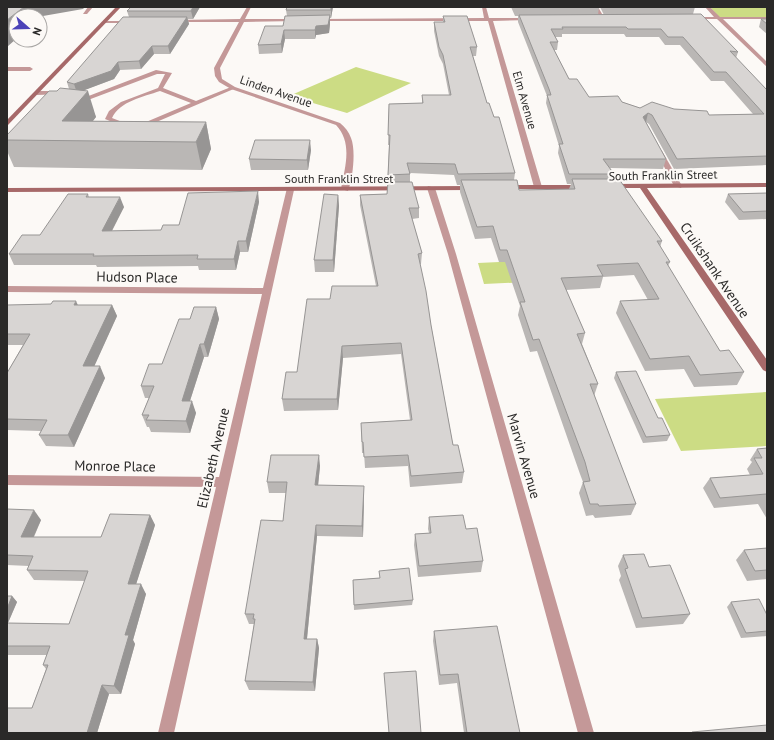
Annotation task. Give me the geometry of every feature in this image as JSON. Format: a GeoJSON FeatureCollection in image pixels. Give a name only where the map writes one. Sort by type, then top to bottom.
{"type":"FeatureCollection","features":[{"type":"Feature","properties":{"kind":"main road"},"geometry":{"type":"LineString","coordinates":[[7,124],[119,7]]}},
{"type":"Feature","properties":{"kind":"main road","name":"South Franklin Street"},"geometry":{"type":"LineString","coordinates":[[500,188],[767,185]]}},
{"type":"Feature","properties":{"kind":"main road","name":"Cruikshank Avenue"},"geometry":{"type":"LineString","coordinates":[[642,186],[767,368]]}},
{"type":"Feature","properties":{"kind":"main road","name":"South Franklin Street"},"geometry":{"type":"LineString","coordinates":[[7,190],[484,188]]}},
{"type":"Feature","properties":{"kind":"street"},"geometry":{"type":"LineString","coordinates":[[85,12],[91,7]]}},
{"type":"Feature","properties":{"kind":"street","name":"Linden Avenue"},"geometry":{"type":"LineString","coordinates":[[249,7],[217,68],[217,78],[233,88],[338,124],[343,128],[350,147],[345,189]]}},
{"type":"Feature","properties":{"kind":"street","name":"Elm Avenue"},"geometry":{"type":"LineString","coordinates":[[484,7],[489,19],[538,187]]}},
{"type":"Feature","properties":{"kind":"street"},"geometry":{"type":"LineString","coordinates":[[596,7],[603,18]]}},
{"type":"Feature","properties":{"kind":"street"},"geometry":{"type":"LineString","coordinates":[[707,7],[767,65]]}},
{"type":"Feature","properties":{"kind":"street"},"geometry":{"type":"LineString","coordinates":[[596,18],[611,18]]}},
{"type":"Feature","properties":{"kind":"street"},"geometry":{"type":"LineString","coordinates":[[682,18],[767,18]]}},
{"type":"Feature","properties":{"kind":"street"},"geometry":{"type":"LineString","coordinates":[[314,20],[535,19]]}},
{"type":"Feature","properties":{"kind":"street"},"geometry":{"type":"LineString","coordinates":[[171,21],[306,20]]}},
{"type":"Feature","properties":{"kind":"street"},"geometry":{"type":"LineString","coordinates":[[105,22],[140,22]]}},
{"type":"Feature","properties":{"kind":"street"},"geometry":{"type":"LineString","coordinates":[[7,69],[30,69]]}},
{"type":"Feature","properties":{"kind":"street"},"geometry":{"type":"LineString","coordinates":[[37,93],[63,93],[86,99],[156,72],[168,73],[160,89],[118,106],[109,114],[108,119],[129,127],[140,127],[233,88]]}},
{"type":"Feature","properties":{"kind":"street"},"geometry":{"type":"LineString","coordinates":[[160,89],[196,103]]}},
{"type":"Feature","properties":{"kind":"street"},"geometry":{"type":"LineString","coordinates":[[656,146],[678,186]]}},
{"type":"Feature","properties":{"kind":"street","name":"Marvin Avenue"},"geometry":{"type":"LineString","coordinates":[[431,188],[452,254],[586,733]]}},
{"type":"Feature","properties":{"kind":"street","name":"Elizabeth Avenue"},"geometry":{"type":"LineString","coordinates":[[166,733],[290,190]]}},
{"type":"Feature","properties":{"kind":"street","name":"Hudson Place"},"geometry":{"type":"LineString","coordinates":[[7,289],[267,292]]}},
{"type":"Feature","properties":{"kind":"street","name":"Monroe Place"},"geometry":{"type":"LineString","coordinates":[[7,480],[223,482]]}},
{"type":"Feature","properties":{"kind":"green space"},"geometry":{"type":"Polygon","coordinates":[[[710,7],[767,7],[767,17],[719,17],[710,7]]]}},
{"type":"Feature","properties":{"kind":"green space"},"geometry":{"type":"Polygon","coordinates":[[[356,67],[411,83],[347,113],[289,96],[356,67]]]}},
{"type":"Feature","properties":{"kind":"green space"},"geometry":{"type":"Polygon","coordinates":[[[563,259],[572,280],[484,284],[478,263],[563,259]]]}},
{"type":"Feature","properties":{"kind":"green space"},"geometry":{"type":"Polygon","coordinates":[[[766,392],[767,446],[681,451],[655,399],[766,392]]]}},
{"type":"Feature","properties":{"kind":"building"},"geometry":{"type":"Polygon","coordinates":[[[7,7],[24,7],[8,8],[7,20],[7,7]]]}},
{"type":"Feature","properties":{"kind":"building"},"geometry":{"type":"Polygon","coordinates":[[[131,7],[193,7],[191,11],[127,11],[131,7]]]}},
{"type":"Feature","properties":{"kind":"building"},"geometry":{"type":"Polygon","coordinates":[[[287,7],[331,7],[331,10],[286,10],[287,7]]]}},
{"type":"Feature","properties":{"kind":"building"},"geometry":{"type":"Polygon","coordinates":[[[701,14],[738,52],[730,51],[767,90],[767,156],[677,159],[652,115],[648,113],[643,117],[666,159],[603,159],[614,174],[569,174],[559,144],[563,144],[547,95],[551,95],[519,15],[701,14]],[[562,27],[563,29],[551,29],[558,42],[550,42],[569,79],[577,79],[589,97],[618,96],[622,102],[640,108],[652,102],[674,109],[707,111],[709,115],[764,114],[726,72],[714,72],[683,37],[668,37],[661,29],[628,29],[626,27],[562,27]]]}},
{"type":"Feature","properties":{"kind":"building"},"geometry":{"type":"Polygon","coordinates":[[[330,15],[328,25],[316,26],[315,30],[284,30],[281,44],[258,45],[265,26],[283,26],[285,16],[330,15]]]}},
{"type":"Feature","properties":{"kind":"building"},"geometry":{"type":"Polygon","coordinates":[[[443,16],[467,16],[477,47],[470,47],[487,103],[489,103],[494,117],[499,117],[515,173],[458,174],[455,164],[407,163],[410,174],[388,175],[390,135],[388,135],[389,104],[423,103],[422,95],[451,95],[443,55],[439,47],[434,22],[445,22],[443,16]]]}},
{"type":"Feature","properties":{"kind":"building"},"geometry":{"type":"Polygon","coordinates":[[[123,17],[187,17],[168,46],[152,46],[139,61],[118,62],[111,71],[74,84],[67,82],[123,17]]]}},
{"type":"Feature","properties":{"kind":"building"},"geometry":{"type":"Polygon","coordinates":[[[761,19],[767,19],[767,24],[761,19]]]}},
{"type":"Feature","properties":{"kind":"building"},"geometry":{"type":"Polygon","coordinates":[[[60,88],[88,91],[62,121],[206,122],[196,142],[7,140],[7,135],[49,91],[57,91],[60,88]]]}},
{"type":"Feature","properties":{"kind":"building"},"geometry":{"type":"Polygon","coordinates":[[[255,140],[310,140],[307,160],[249,159],[255,140]]]}},
{"type":"Feature","properties":{"kind":"building"},"geometry":{"type":"Polygon","coordinates":[[[572,179],[619,179],[662,241],[657,241],[670,262],[666,262],[720,351],[729,350],[744,372],[700,375],[689,356],[650,359],[620,301],[659,299],[638,263],[597,265],[603,276],[561,278],[585,333],[577,334],[598,384],[590,384],[636,504],[599,506],[598,504],[590,504],[583,482],[590,481],[585,462],[539,339],[533,340],[520,302],[525,302],[507,250],[500,250],[493,226],[477,227],[461,180],[517,180],[519,190],[575,189],[572,179]]]}},
{"type":"Feature","properties":{"kind":"building"},"geometry":{"type":"Polygon","coordinates":[[[388,182],[412,182],[419,208],[409,208],[422,253],[418,254],[453,445],[458,445],[464,472],[411,476],[408,455],[364,457],[361,423],[412,420],[401,343],[342,346],[337,399],[282,399],[286,372],[297,372],[307,299],[330,299],[332,286],[378,286],[360,195],[387,194],[388,182]]]}},
{"type":"Feature","properties":{"kind":"building"},"geometry":{"type":"Polygon","coordinates":[[[258,191],[246,241],[238,241],[234,259],[197,259],[198,255],[93,256],[94,254],[9,254],[22,235],[40,235],[68,194],[88,194],[86,197],[120,197],[102,231],[161,230],[163,225],[179,225],[188,193],[258,191]]]}},
{"type":"Feature","properties":{"kind":"building"},"geometry":{"type":"Polygon","coordinates":[[[767,193],[767,211],[743,212],[728,194],[767,193]]]}},
{"type":"Feature","properties":{"kind":"building"},"geometry":{"type":"Polygon","coordinates":[[[324,194],[338,195],[333,260],[314,260],[324,194]]]}},
{"type":"Feature","properties":{"kind":"building"},"geometry":{"type":"Polygon","coordinates":[[[53,301],[76,301],[74,305],[112,305],[83,366],[100,366],[68,435],[39,435],[47,420],[7,419],[7,373],[30,334],[7,334],[7,305],[51,304],[53,301]]]}},
{"type":"Feature","properties":{"kind":"building"},"geometry":{"type":"Polygon","coordinates":[[[194,307],[216,307],[204,344],[200,344],[182,401],[192,401],[186,421],[146,420],[149,415],[142,415],[154,386],[141,386],[149,364],[162,364],[179,319],[190,319],[194,307]]]}},
{"type":"Feature","properties":{"kind":"building"},"geometry":{"type":"Polygon","coordinates":[[[636,371],[658,418],[662,418],[670,435],[646,437],[616,372],[636,371]]]}},
{"type":"Feature","properties":{"kind":"building"},"geometry":{"type":"Polygon","coordinates":[[[767,448],[767,495],[720,498],[710,478],[763,474],[754,458],[762,458],[757,449],[767,448]]]}},
{"type":"Feature","properties":{"kind":"building"},"geometry":{"type":"Polygon","coordinates":[[[271,455],[319,455],[315,485],[364,486],[362,526],[316,525],[304,639],[317,639],[313,682],[245,681],[255,619],[253,619],[254,614],[245,614],[261,520],[283,521],[287,482],[267,482],[271,455]]]}},
{"type":"Feature","properties":{"kind":"building"},"geometry":{"type":"Polygon","coordinates":[[[7,509],[34,510],[21,537],[101,537],[110,514],[150,515],[128,584],[141,584],[125,635],[129,635],[114,686],[102,685],[87,733],[7,733],[7,708],[32,708],[48,665],[43,665],[50,646],[7,646],[7,623],[69,624],[88,571],[27,570],[33,556],[7,555],[7,509]]]}},
{"type":"Feature","properties":{"kind":"building"},"geometry":{"type":"Polygon","coordinates":[[[463,515],[466,529],[477,528],[483,561],[419,566],[415,534],[431,533],[429,517],[463,515]]]}},
{"type":"Feature","properties":{"kind":"building"},"geometry":{"type":"Polygon","coordinates":[[[767,548],[767,570],[755,571],[744,550],[767,548]]]}},
{"type":"Feature","properties":{"kind":"building"},"geometry":{"type":"Polygon","coordinates":[[[644,554],[649,567],[670,565],[690,614],[642,618],[625,569],[628,568],[623,555],[644,554]]]}},
{"type":"Feature","properties":{"kind":"building"},"geometry":{"type":"Polygon","coordinates":[[[409,568],[413,600],[354,605],[353,580],[380,578],[379,571],[409,568]]]}},
{"type":"Feature","properties":{"kind":"building"},"geometry":{"type":"Polygon","coordinates":[[[7,596],[12,596],[7,609],[7,596]]]}},
{"type":"Feature","properties":{"kind":"building"},"geometry":{"type":"Polygon","coordinates":[[[759,599],[767,615],[767,631],[746,633],[731,602],[759,599]]]}},
{"type":"Feature","properties":{"kind":"building"},"geometry":{"type":"Polygon","coordinates":[[[497,626],[520,733],[467,733],[458,674],[440,675],[434,631],[497,626]]]}},
{"type":"Feature","properties":{"kind":"building"},"geometry":{"type":"Polygon","coordinates":[[[416,671],[421,733],[389,733],[384,673],[416,671]]]}},
{"type":"Feature","properties":{"kind":"building"},"geometry":{"type":"Polygon","coordinates":[[[767,725],[767,733],[692,733],[692,732],[767,725]]]}}]}
